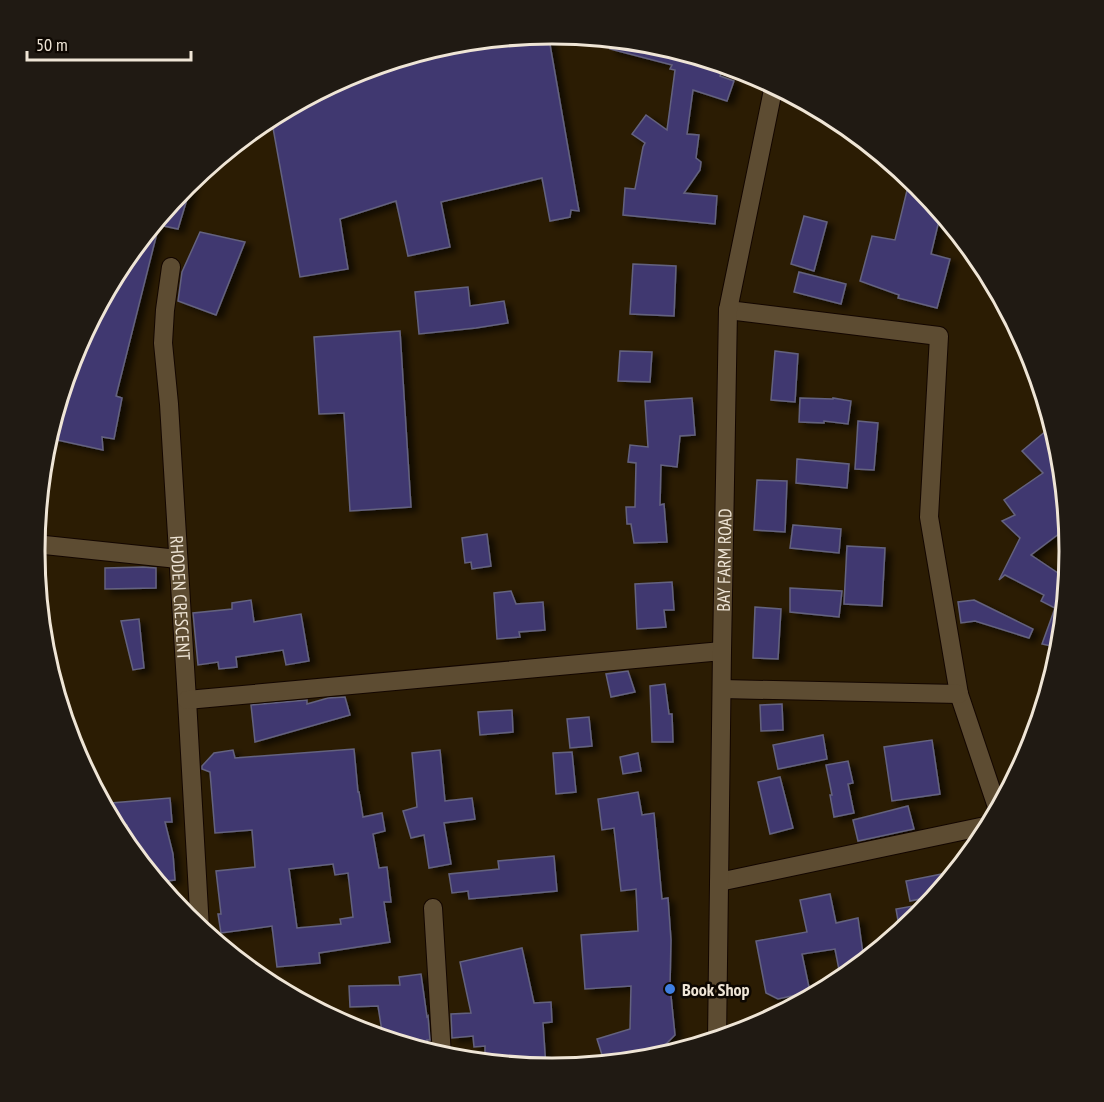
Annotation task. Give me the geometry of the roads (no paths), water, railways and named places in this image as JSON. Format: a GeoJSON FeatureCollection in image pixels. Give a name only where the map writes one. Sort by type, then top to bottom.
{"type":"FeatureCollection","features":[{"type":"Feature","properties":{"kind":"street","name":"BAY FARM ROAD"},"geometry":{"type":"LineString","coordinates":[[717,1031],[728,310],[772,94]]}},
{"type":"Feature","properties":{"kind":"street","name":"RHODEN CRESCENT"},"geometry":{"type":"LineString","coordinates":[[171,267],[163,343],[169,404],[199,916]]}},
{"type":"Feature","properties":{"kind":"street"},"geometry":{"type":"LineString","coordinates":[[728,310],[939,336],[928,517],[958,694],[995,800]]}},
{"type":"Feature","properties":{"kind":"street"},"geometry":{"type":"LineString","coordinates":[[44,545],[178,560]]}},
{"type":"Feature","properties":{"kind":"street"},"geometry":{"type":"LineString","coordinates":[[187,700],[722,651]]}},
{"type":"Feature","properties":{"kind":"street"},"geometry":{"type":"LineString","coordinates":[[722,689],[958,694]]}},
{"type":"Feature","properties":{"kind":"street"},"geometry":{"type":"LineString","coordinates":[[719,882],[977,828]]}},
{"type":"Feature","properties":{"kind":"street"},"geometry":{"type":"LineString","coordinates":[[433,908],[441,1046]]}},
{"type":"Feature","properties":{"kind":"place","name":"Book Shop"},"geometry":{"type":"Point","coordinates":[670,989]}}]}
